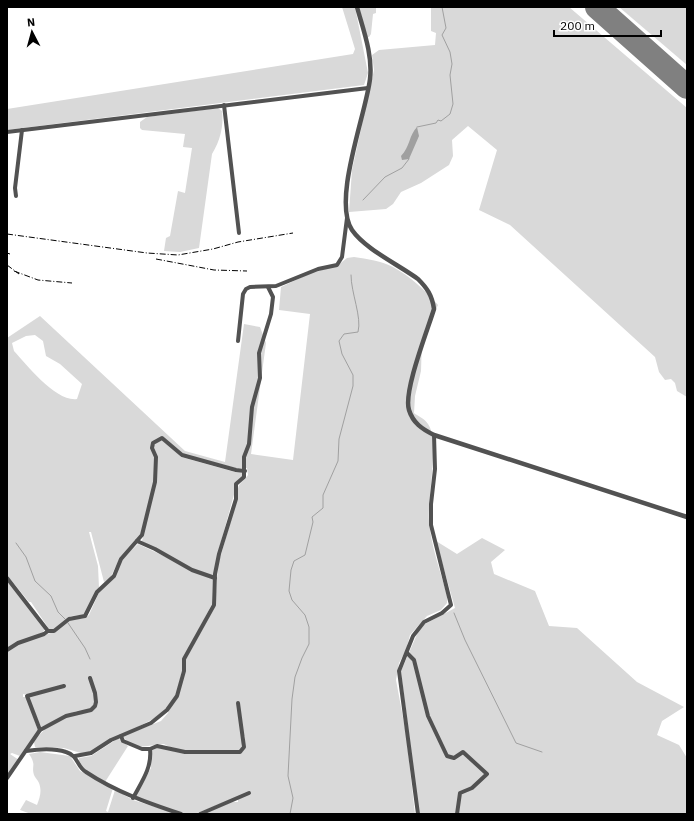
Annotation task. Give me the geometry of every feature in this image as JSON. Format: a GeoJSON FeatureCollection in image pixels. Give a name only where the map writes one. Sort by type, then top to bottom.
{"type":"FeatureCollection","features":[{"type":"Feature","properties":{"kind":"street"},"geometry":{"type":"LineString","coordinates":[[238,342],[243,294],[246,289],[250,287],[276,286],[318,269],[337,265],[342,257],[347,218],[348,174],[368,88],[370,67],[357,7]]}},
{"type":"Feature","properties":{"kind":"street"},"geometry":{"type":"LineString","coordinates":[[7,132],[368,88]]}},
{"type":"Feature","properties":{"kind":"street"},"geometry":{"type":"LineString","coordinates":[[224,105],[239,232]]}},
{"type":"Feature","properties":{"kind":"street"},"geometry":{"type":"LineString","coordinates":[[16,196],[15,188],[22,130]]}},
{"type":"Feature","properties":{"kind":"street"},"geometry":{"type":"LineString","coordinates":[[347,218],[352,230],[358,236],[418,279],[427,287],[431,296],[434,309],[407,399],[408,409],[417,425],[434,435],[687,517]]}},
{"type":"Feature","properties":{"kind":"street"},"geometry":{"type":"LineString","coordinates":[[75,756],[91,753],[121,736],[151,723],[167,710],[177,696],[184,671],[184,659],[214,605],[215,578],[219,554],[236,499],[236,484],[244,477],[244,457],[249,444],[252,407],[260,378],[259,353],[272,310],[273,297],[268,287]]}},
{"type":"Feature","properties":{"kind":"street"},"geometry":{"type":"LineString","coordinates":[[418,814],[413,769],[399,678],[401,664],[413,636],[424,622],[449,609],[450,601],[448,588],[434,542],[431,526],[431,504],[435,469],[434,435]]}},
{"type":"Feature","properties":{"kind":"street"},"geometry":{"type":"LineString","coordinates":[[7,578],[48,631],[54,632],[69,619],[85,616],[100,588],[114,576],[121,559],[142,535],[155,482],[156,457],[152,448],[152,443],[162,438],[182,456],[245,471]]}},
{"type":"Feature","properties":{"kind":"street"},"geometry":{"type":"LineString","coordinates":[[137,541],[155,549],[192,570],[215,578]]}},
{"type":"Feature","properties":{"kind":"street"},"geometry":{"type":"LineString","coordinates":[[7,650],[18,643],[44,634],[48,631]]}},
{"type":"Feature","properties":{"kind":"street"},"geometry":{"type":"LineString","coordinates":[[407,653],[414,660],[428,716],[447,756],[454,758],[463,752],[487,774],[472,788],[460,793],[457,814]]}},
{"type":"Feature","properties":{"kind":"street"},"geometry":{"type":"LineString","coordinates":[[7,778],[40,730],[66,716],[91,710],[96,702],[90,678]]}},
{"type":"Feature","properties":{"kind":"street"},"geometry":{"type":"LineString","coordinates":[[40,730],[27,696],[64,686]]}},
{"type":"Feature","properties":{"kind":"street"},"geometry":{"type":"LineString","coordinates":[[121,736],[123,741],[136,747],[150,749],[157,746],[185,752],[240,752],[244,747],[244,738],[238,704]]}},
{"type":"Feature","properties":{"kind":"street"},"geometry":{"type":"LineString","coordinates":[[26,751],[41,749],[65,751],[75,756],[84,771],[133,798],[181,814]]}},
{"type":"Feature","properties":{"kind":"street"},"geometry":{"type":"LineString","coordinates":[[133,798],[149,768],[151,760],[150,749]]}},
{"type":"Feature","properties":{"kind":"street"},"geometry":{"type":"LineString","coordinates":[[200,814],[249,793]]}},
{"type":"Feature","properties":{"kind":"shaded area"},"geometry":{"type":"Polygon","coordinates":[[[342,7],[355,7],[368,73],[364,85],[7,130],[7,109],[353,54],[355,49],[342,7]]]}},
{"type":"Feature","properties":{"kind":"shaded area"},"geometry":{"type":"Polygon","coordinates":[[[359,7],[376,7],[376,13],[373,14],[371,34],[369,37],[367,37],[359,7]]]}},
{"type":"Feature","properties":{"kind":"shaded area"},"geometry":{"type":"Polygon","coordinates":[[[431,7],[569,7],[687,108],[687,397],[677,391],[675,383],[671,379],[665,380],[659,372],[655,357],[510,225],[479,210],[497,150],[468,126],[452,140],[453,156],[449,165],[421,183],[401,192],[393,204],[386,209],[349,212],[352,170],[374,70],[372,55],[379,50],[435,45],[436,33],[431,31],[431,7]]]}},
{"type":"Feature","properties":{"kind":"shaded area"},"geometry":{"type":"Polygon","coordinates":[[[619,7],[687,7],[687,65],[619,7]]]}},
{"type":"Feature","properties":{"kind":"shaded area"},"geometry":{"type":"Polygon","coordinates":[[[218,108],[222,111],[222,128],[212,154],[199,248],[180,252],[164,251],[166,238],[170,236],[178,191],[185,193],[192,148],[183,147],[185,134],[142,130],[140,128],[140,122],[147,117],[218,108]]]}},
{"type":"Feature","properties":{"kind":"shaded area"},"geometry":{"type":"Polygon","coordinates":[[[417,127],[419,136],[409,159],[402,160],[401,156],[417,127]]]}},
{"type":"Feature","properties":{"kind":"shaded area"},"geometry":{"type":"Polygon","coordinates":[[[354,257],[389,265],[412,279],[438,305],[422,339],[421,371],[415,396],[414,413],[427,422],[433,443],[429,521],[434,549],[447,595],[447,603],[441,610],[427,616],[410,635],[406,650],[399,663],[396,680],[406,734],[415,814],[203,814],[232,802],[238,802],[238,799],[249,792],[195,814],[181,813],[135,797],[151,768],[151,751],[158,747],[170,750],[180,750],[164,744],[136,746],[127,741],[123,736],[161,721],[178,698],[186,659],[215,606],[218,565],[238,496],[239,486],[248,475],[247,468],[236,468],[182,454],[163,437],[152,442],[155,457],[154,482],[141,535],[120,558],[110,578],[104,582],[91,532],[89,532],[98,566],[99,588],[84,615],[71,616],[53,630],[49,629],[31,602],[29,602],[7,575],[7,338],[40,316],[185,451],[225,462],[244,324],[260,327],[266,343],[251,454],[293,460],[310,314],[279,310],[281,287],[313,272],[337,266],[347,258],[354,257]],[[35,335],[26,336],[12,343],[14,351],[51,389],[60,395],[77,399],[82,384],[60,364],[46,356],[43,341],[35,335]],[[245,736],[243,737],[241,750],[226,752],[243,752],[245,736]]]}},
{"type":"Feature","properties":{"kind":"shaded area"},"geometry":{"type":"Polygon","coordinates":[[[162,439],[181,457],[235,472],[243,472],[243,477],[238,480],[219,549],[214,577],[192,569],[142,541],[155,487],[154,445],[162,439]]]}},
{"type":"Feature","properties":{"kind":"shaded area"},"geometry":{"type":"Polygon","coordinates":[[[482,538],[505,550],[491,562],[494,574],[535,591],[549,626],[577,628],[637,682],[684,707],[662,721],[657,735],[679,745],[687,758],[687,814],[419,814],[401,671],[418,632],[425,624],[455,608],[436,541],[457,554],[482,538]]]}},
{"type":"Feature","properties":{"kind":"shaded area"},"geometry":{"type":"Polygon","coordinates":[[[138,544],[213,579],[212,604],[183,659],[182,671],[176,695],[166,709],[153,719],[84,754],[64,748],[35,747],[34,742],[42,732],[57,721],[75,714],[86,713],[93,710],[76,711],[41,727],[27,695],[23,694],[23,697],[26,697],[38,730],[20,756],[12,753],[10,754],[19,760],[7,776],[7,652],[19,643],[54,632],[70,620],[85,618],[89,615],[101,588],[114,578],[121,560],[138,544]]]}},
{"type":"Feature","properties":{"kind":"shaded area"},"geometry":{"type":"Polygon","coordinates":[[[7,579],[45,629],[43,632],[7,649],[7,579]]]}},
{"type":"Feature","properties":{"kind":"shaded area"},"geometry":{"type":"Polygon","coordinates":[[[117,739],[128,746],[105,782],[87,771],[79,762],[79,758],[91,756],[117,739]]]}},
{"type":"Feature","properties":{"kind":"shaded area"},"geometry":{"type":"Polygon","coordinates":[[[40,752],[70,756],[80,771],[113,788],[106,811],[108,812],[115,790],[133,800],[178,814],[31,814],[20,810],[26,800],[37,805],[40,794],[40,786],[34,775],[33,763],[29,754],[40,752]]]}},
{"type":"Feature","properties":{"kind":"waterway"},"geometry":{"type":"LineString","coordinates":[[417,127],[436,123],[438,120],[441,121],[450,114],[453,104],[450,75],[452,64],[450,52],[442,35],[446,28],[442,7]]}},
{"type":"Feature","properties":{"kind":"waterway"},"geometry":{"type":"LineString","coordinates":[[363,200],[385,177],[402,168],[409,159]]}},
{"type":"Feature","properties":{"kind":"waterway"},"geometry":{"type":"LineString","coordinates":[[290,814],[293,798],[288,776],[292,699],[295,677],[309,644],[309,627],[305,615],[292,600],[289,591],[291,570],[294,561],[305,555],[313,522],[312,517],[323,508],[323,495],[338,461],[339,439],[353,386],[353,375],[342,354],[339,341],[344,334],[358,332],[359,326],[351,275]]}},
{"type":"Feature","properties":{"kind":"waterway"},"geometry":{"type":"LineString","coordinates":[[16,543],[26,557],[35,581],[51,596],[58,612],[65,619]]}},
{"type":"Feature","properties":{"kind":"waterway"},"geometry":{"type":"LineString","coordinates":[[454,613],[465,640],[516,743],[542,752]]}},
{"type":"Feature","properties":{"kind":"waterway"},"geometry":{"type":"LineString","coordinates":[[68,623],[85,648],[90,659]]}},
{"type":"Feature","properties":{"kind":"taxiway"},"geometry":{"type":"LineString","coordinates":[[602,7],[610,19]]}},
{"type":"Feature","properties":{"kind":"runway"},"geometry":{"type":"LineString","coordinates":[[597,7],[687,87]]}},
{"type":"Feature","properties":{"kind":"railway"},"geometry":{"type":"LineString","coordinates":[[7,234],[147,253],[178,255],[213,249],[238,242],[293,233]]}},
{"type":"Feature","properties":{"kind":"railway"},"geometry":{"type":"LineString","coordinates":[[156,259],[214,270],[247,271]]}},
{"type":"Feature","properties":{"kind":"railway"},"geometry":{"type":"LineString","coordinates":[[7,265],[19,274]]}},
{"type":"Feature","properties":{"kind":"railway"},"geometry":{"type":"LineString","coordinates":[[14,271],[38,280],[72,283]]}}]}
